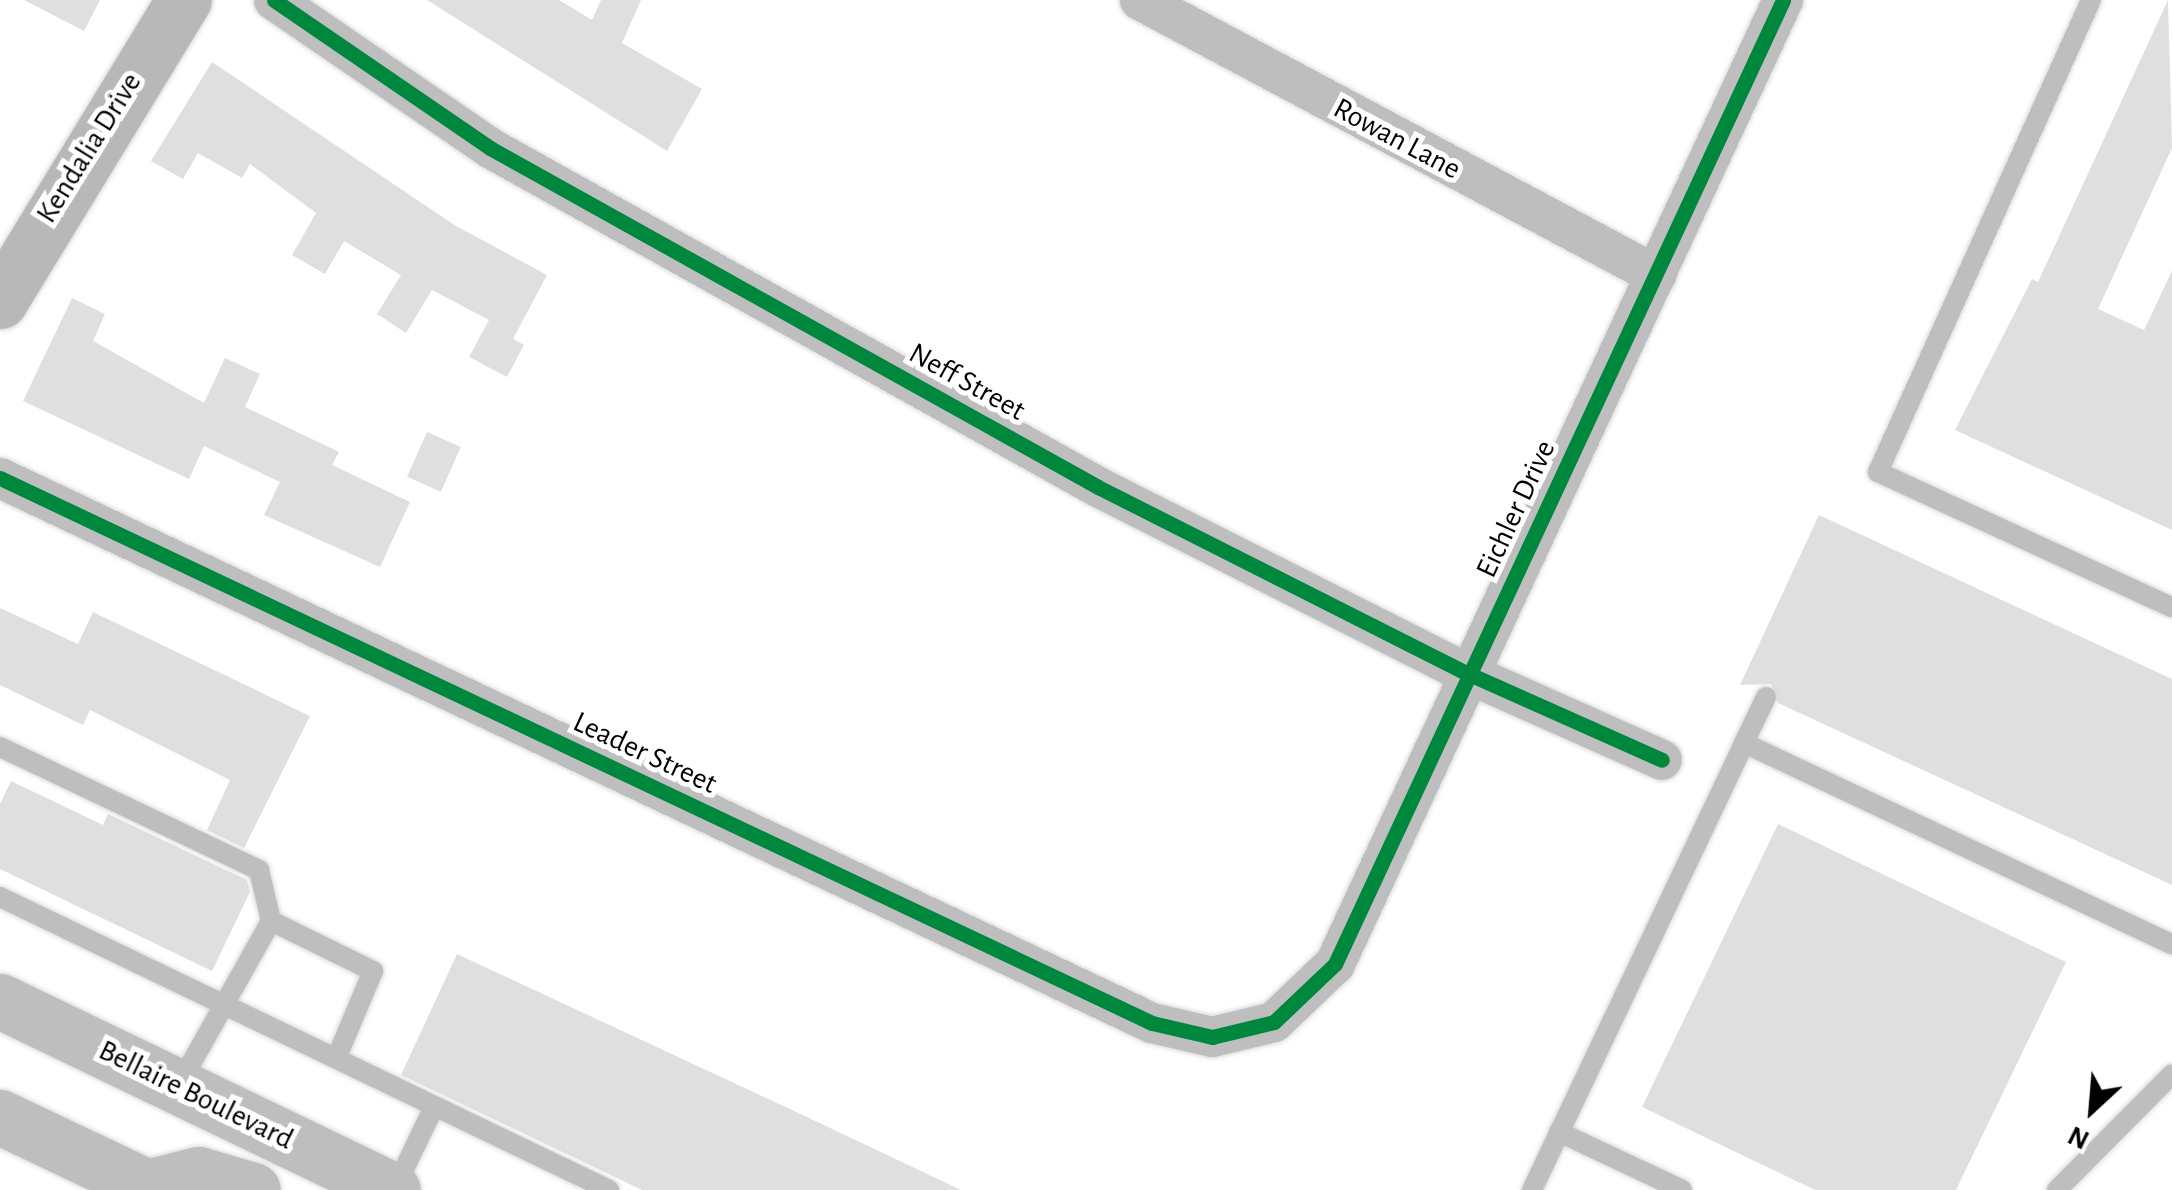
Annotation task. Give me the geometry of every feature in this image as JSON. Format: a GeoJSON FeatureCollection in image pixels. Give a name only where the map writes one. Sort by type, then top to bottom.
{"type":"FeatureCollection","features":[{"type":"Feature","properties":{"kind":"main road","name":"Bellaire Boulevard"},"geometry":{"type":"LineString","coordinates":[[0,1001],[393,1190]]}},
{"type":"Feature","properties":{"kind":"main road"},"geometry":{"type":"LineString","coordinates":[[0,1117],[151,1188],[198,1174],[253,1190]]}},
{"type":"Feature","properties":{"kind":"street","name":"Kendalia Drive"},"geometry":{"type":"LineString","coordinates":[[0,300],[64,183],[184,0]]}},
{"type":"Feature","properties":{"kind":"street","name":"Neff Street"},"geometry":{"type":"LineString","coordinates":[[274,0],[490,148],[1098,486],[1469,674],[1662,760]]}},
{"type":"Feature","properties":{"kind":"street","name":"Rowan Lane"},"geometry":{"type":"LineString","coordinates":[[1140,0],[1656,274]]}},
{"type":"Feature","properties":{"kind":"street","name":"Eichler Drive"},"geometry":{"type":"LineString","coordinates":[[1274,1022],[1335,964],[1783,0]]}},
{"type":"Feature","properties":{"kind":"street","name":"Leader Street"},"geometry":{"type":"LineString","coordinates":[[0,478],[1152,1023],[1212,1037],[1274,1022]]}},
{"type":"Feature","properties":{"kind":"lane"},"geometry":{"type":"LineString","coordinates":[[2091,0],[1878,472],[2172,607]]}},
{"type":"Feature","properties":{"kind":"lane"},"geometry":{"type":"LineString","coordinates":[[1532,1190],[1766,697]]}},
{"type":"Feature","properties":{"kind":"lane"},"geometry":{"type":"LineString","coordinates":[[1744,743],[2172,944]]}},
{"type":"Feature","properties":{"kind":"lane"},"geometry":{"type":"LineString","coordinates":[[0,747],[259,870],[271,920],[220,1004],[178,1086]]}},
{"type":"Feature","properties":{"kind":"lane"},"geometry":{"type":"LineString","coordinates":[[0,897],[609,1190]]}},
{"type":"Feature","properties":{"kind":"lane"},"geometry":{"type":"LineString","coordinates":[[271,920],[373,971],[336,1060]]}},
{"type":"Feature","properties":{"kind":"lane"},"geometry":{"type":"LineString","coordinates":[[2058,1190],[2172,1074]]}},
{"type":"Feature","properties":{"kind":"lane"},"geometry":{"type":"LineString","coordinates":[[393,1190],[434,1107]]}},
{"type":"Feature","properties":{"kind":"lane"},"geometry":{"type":"LineString","coordinates":[[1559,1132],[1682,1190]]}},
{"type":"Feature","properties":{"kind":"building"},"geometry":{"type":"Polygon","coordinates":[[[24,0],[100,0],[84,31],[24,0]]]}},
{"type":"Feature","properties":{"kind":"building"},"geometry":{"type":"Polygon","coordinates":[[[427,0],[559,0],[592,20],[601,0],[641,0],[622,43],[702,89],[667,151],[427,0]]]}},
{"type":"Feature","properties":{"kind":"building"},"geometry":{"type":"Polygon","coordinates":[[[2168,0],[2172,148],[2098,309],[2144,330],[2172,271],[2172,530],[1955,430],[2032,279],[2038,282],[2168,0]]]}},
{"type":"Feature","properties":{"kind":"building"},"geometry":{"type":"Polygon","coordinates":[[[212,62],[456,226],[547,275],[513,339],[524,345],[507,377],[469,357],[489,320],[432,290],[406,333],[377,314],[401,275],[344,241],[325,274],[292,255],[316,213],[250,164],[242,178],[198,153],[183,179],[151,161],[212,62]]]}},
{"type":"Feature","properties":{"kind":"building"},"geometry":{"type":"Polygon","coordinates":[[[72,298],[105,314],[93,341],[204,403],[225,358],[260,374],[245,407],[339,452],[332,465],[410,502],[380,567],[264,515],[280,482],[204,446],[189,479],[23,401],[72,298]]]}},
{"type":"Feature","properties":{"kind":"building"},"geometry":{"type":"Polygon","coordinates":[[[427,432],[461,447],[441,492],[407,477],[427,432]]]}},
{"type":"Feature","properties":{"kind":"building"},"geometry":{"type":"Polygon","coordinates":[[[1819,515],[2172,679],[2172,885],[1778,703],[1771,684],[1740,685],[1819,515]]]}},
{"type":"Feature","properties":{"kind":"building"},"geometry":{"type":"Polygon","coordinates":[[[0,608],[78,644],[93,612],[310,716],[244,848],[207,830],[230,780],[90,710],[83,725],[0,685],[0,608]]]}},
{"type":"Feature","properties":{"kind":"building"},"geometry":{"type":"Polygon","coordinates":[[[11,781],[103,825],[108,814],[247,880],[250,892],[212,971],[0,869],[0,804],[11,781]]]}},
{"type":"Feature","properties":{"kind":"building"},"geometry":{"type":"Polygon","coordinates":[[[1778,824],[2066,962],[1956,1190],[1815,1190],[1642,1107],[1778,824]]]}},
{"type":"Feature","properties":{"kind":"building"},"geometry":{"type":"Polygon","coordinates":[[[457,954],[961,1190],[642,1190],[401,1075],[457,954]]]}},
{"type":"Feature","properties":{"kind":"cycle path"},"geometry":{"type":"LineString","coordinates":[[274,0],[490,148],[1098,487],[1469,674],[1662,760]]}},
{"type":"Feature","properties":{"kind":"cycle path"},"geometry":{"type":"LineString","coordinates":[[0,478],[1152,1023],[1212,1037],[1274,1022],[1335,964],[1783,0]]}}]}
